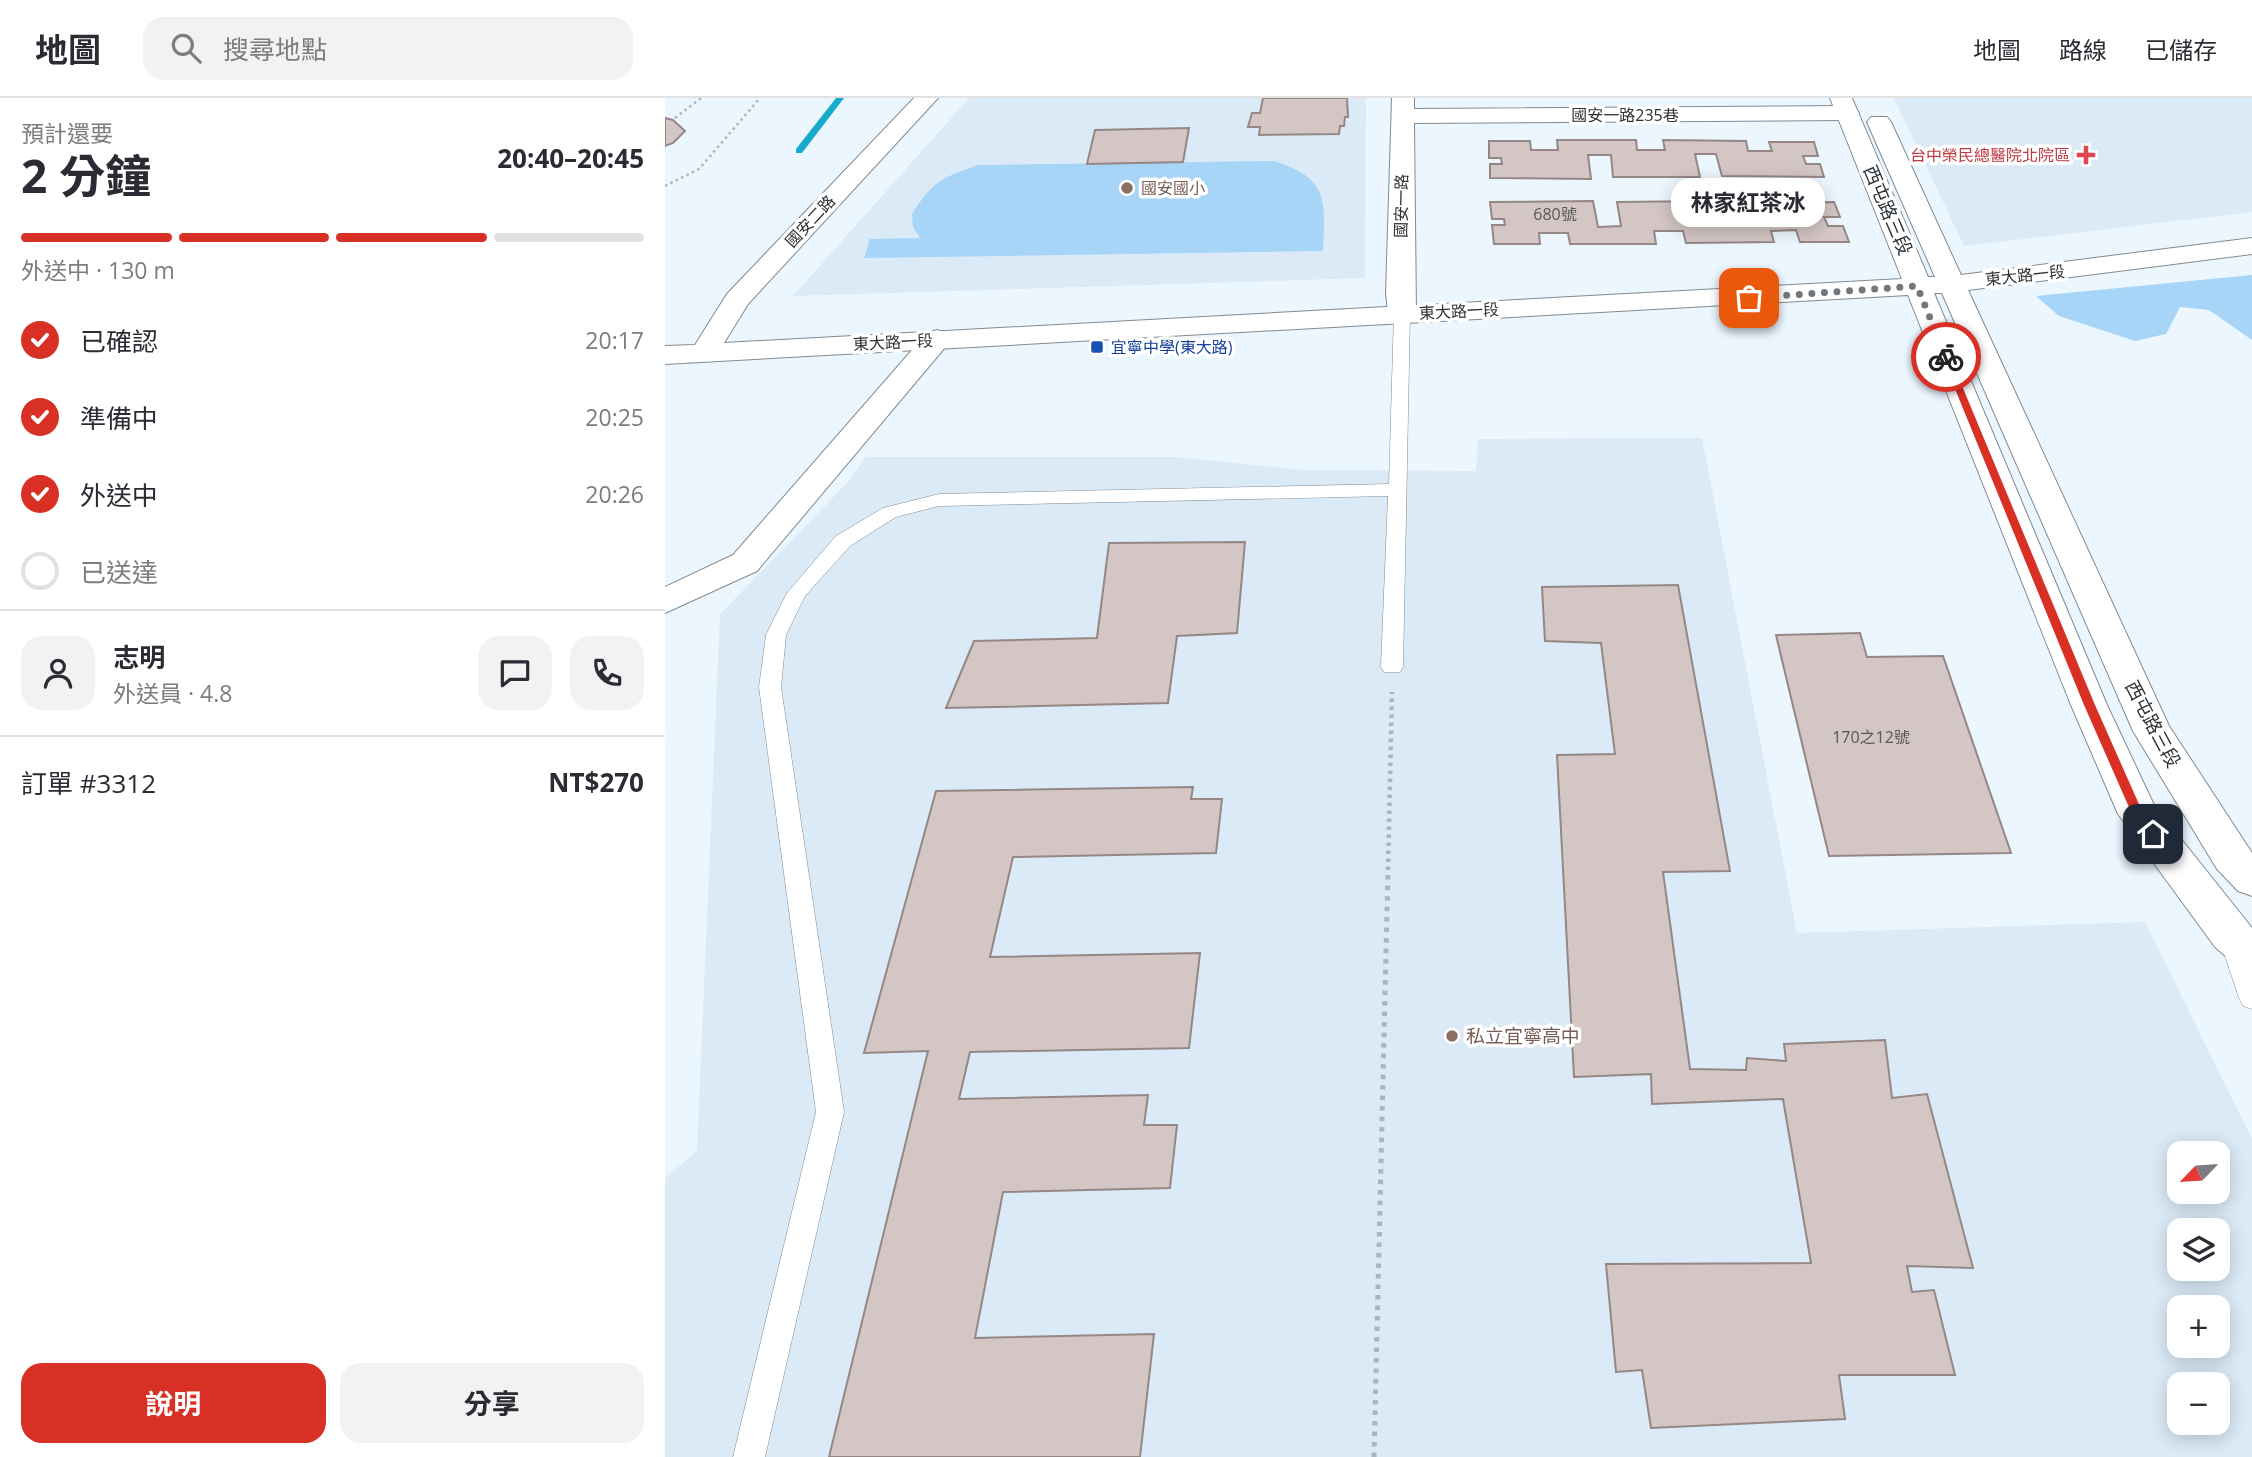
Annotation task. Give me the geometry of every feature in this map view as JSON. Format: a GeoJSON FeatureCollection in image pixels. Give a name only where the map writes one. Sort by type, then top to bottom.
{"type":"FeatureCollection","features":[{"type":"Feature","properties":{"kind":"street","name":"國安二路"},"geometry":{"type":"LineString","coordinates":[[710,342],[737,300],[927,98]]}},
{"type":"Feature","properties":{"kind":"street","name":"西屯路三段"},"geometry":{"type":"LineString","coordinates":[[1868,98],[2089,705],[2138,814],[2241,944]]}},
{"type":"Feature","properties":{"kind":"street","name":"西屯路三段"},"geometry":{"type":"LineString","coordinates":[[1844,106],[1931,275],[2152,731],[2231,858],[2252,878]]}},
{"type":"Feature","properties":{"kind":"street","name":"國安一路235巷"},"geometry":{"type":"LineString","coordinates":[[1403,107],[1844,106]]}},
{"type":"Feature","properties":{"kind":"street","name":"國安一路"},"geometry":{"type":"LineString","coordinates":[[1401,303],[1403,107]]}},
{"type":"Feature","properties":{"kind":"street","name":"東大路一段"},"geometry":{"type":"LineString","coordinates":[[665,355],[710,342],[1401,303],[1776,296],[2252,227]]}},
{"type":"Feature","properties":{"kind":"street","name":"東大路一段"},"geometry":{"type":"LineString","coordinates":[[1931,275],[2252,246]]}},
{"type":"Feature","properties":{"kind":"street","name":"東大路一段"},"geometry":{"type":"LineString","coordinates":[[665,331],[710,342],[937,339],[1401,303]]}},
{"type":"Feature","properties":{"kind":"street"},"geometry":{"type":"LineString","coordinates":[[665,601],[745,563],[937,339]]}},
{"type":"Feature","properties":{"kind":"lane"},"geometry":{"type":"LineString","coordinates":[[1392,667],[1401,303]]}},
{"type":"Feature","properties":{"kind":"lane"},"geometry":{"type":"LineString","coordinates":[[749,1457],[830,1112],[770,687],[776,635],[797,593],[843,541],[890,512],[939,500],[1398,490]]}},
{"type":"Feature","properties":{"kind":"lane"},"geometry":{"type":"LineString","coordinates":[[2241,944],[2252,998]]}},
{"type":"Feature","properties":{"kind":"path"},"geometry":{"type":"LineString","coordinates":[[675,117],[701,98]]}},
{"type":"Feature","properties":{"kind":"path"},"geometry":{"type":"LineString","coordinates":[[665,186],[699,169],[760,98]]}},
{"type":"Feature","properties":{"kind":"path"},"geometry":{"type":"LineString","coordinates":[[1374,1457],[1392,667]]}},
{"type":"Feature","properties":{"kind":"shaded area","name":"國安國小"},"geometry":{"type":"Polygon","coordinates":[[[969,98],[1366,98],[1365,278],[793,296],[969,98]]]}},
{"type":"Feature","properties":{"kind":"shaded area","name":"台中榮民總醫院北院區"},"geometry":{"type":"Polygon","coordinates":[[[1894,98],[2252,98],[2252,212],[1964,246],[1894,98]]]}},
{"type":"Feature","properties":{"kind":"shaded area"},"geometry":{"type":"Polygon","coordinates":[[[1274,161],[1305,175],[1320,193],[1324,218],[1323,251],[864,258],[870,239],[920,238],[913,227],[912,214],[926,194],[946,178],[978,165],[1274,161]]]}},
{"type":"Feature","properties":{"kind":"shaded area"},"geometry":{"type":"Polygon","coordinates":[[[2252,275],[2252,340],[2209,310],[2180,307],[2166,334],[2135,341],[2059,316],[2036,296],[2252,275]]]}},
{"type":"Feature","properties":{"kind":"shaded area","name":"私立宜寧高中"},"geometry":{"type":"Polygon","coordinates":[[[1702,438],[1797,933],[2145,922],[2252,1139],[2252,1457],[665,1457],[665,1178],[697,1151],[720,614],[850,480],[866,457],[1177,457],[1303,470],[1476,471],[1478,439],[1702,438]]]}},
{"type":"Feature","properties":{"kind":"building"},"geometry":{"type":"Polygon","coordinates":[[[1263,98],[1347,98],[1348,117],[1345,117],[1344,126],[1340,126],[1339,134],[1259,135],[1260,127],[1248,127],[1252,113],[1260,113],[1263,98]]]}},
{"type":"Feature","properties":{"kind":"building"},"geometry":{"type":"Polygon","coordinates":[[[665,118],[673,120],[685,131],[673,143],[665,146],[665,118]]]}},
{"type":"Feature","properties":{"kind":"building"},"geometry":{"type":"Polygon","coordinates":[[[1189,128],[1183,162],[1087,164],[1095,130],[1189,128]]]}},
{"type":"Feature","properties":{"kind":"building"},"geometry":{"type":"Polygon","coordinates":[[[1557,140],[1636,140],[1637,150],[1665,150],[1663,140],[1746,141],[1748,151],[1772,151],[1769,142],[1814,142],[1818,156],[1803,156],[1806,164],[1820,164],[1824,177],[1722,176],[1716,154],[1695,154],[1700,177],[1613,177],[1611,155],[1588,155],[1591,179],[1490,178],[1490,164],[1502,164],[1501,158],[1489,158],[1489,141],[1530,141],[1531,150],[1558,150],[1557,140]]]}},
{"type":"Feature","properties":{"kind":"building"},"geometry":{"type":"Polygon","coordinates":[[[1593,201],[1598,227],[1621,226],[1617,202],[1705,201],[1712,226],[1736,226],[1730,203],[1834,202],[1840,217],[1824,217],[1828,226],[1843,226],[1849,242],[1800,242],[1796,230],[1771,231],[1774,242],[1686,243],[1683,231],[1654,231],[1656,244],[1570,244],[1568,233],[1539,233],[1540,244],[1494,244],[1492,225],[1505,225],[1504,219],[1492,219],[1490,202],[1593,201]]]}},
{"type":"Feature","properties":{"kind":"building"},"geometry":{"type":"Polygon","coordinates":[[[1245,542],[1237,633],[1177,636],[1168,703],[946,708],[974,641],[1097,638],[1109,543],[1245,542]]]}},
{"type":"Feature","properties":{"kind":"building"},"geometry":{"type":"Polygon","coordinates":[[[1678,585],[1730,871],[1663,872],[1690,1069],[1746,1070],[1747,1058],[1786,1061],[1784,1044],[1885,1040],[1892,1098],[1927,1094],[1973,1268],[1907,1266],[1912,1292],[1934,1290],[1955,1375],[1839,1375],[1845,1419],[1651,1428],[1642,1370],[1616,1372],[1606,1264],[1811,1263],[1783,1099],[1652,1104],[1651,1074],[1574,1077],[1557,755],[1615,754],[1601,643],[1545,641],[1542,587],[1678,585]]]}},
{"type":"Feature","properties":{"kind":"building"},"geometry":{"type":"Polygon","coordinates":[[[1860,633],[1867,657],[1943,656],[2011,853],[1829,856],[1776,635],[1860,633]]]}},
{"type":"Feature","properties":{"kind":"building"},"geometry":{"type":"Polygon","coordinates":[[[1193,787],[1191,799],[1222,799],[1216,853],[1013,857],[990,957],[1200,953],[1189,1048],[970,1052],[959,1099],[1148,1095],[1144,1125],[1177,1125],[1170,1188],[1003,1192],[975,1338],[1154,1334],[1140,1457],[829,1457],[928,1051],[864,1053],[936,791],[1193,787]]]}},
{"type":"Feature","properties":{"kind":"waterway"},"geometry":{"type":"LineString","coordinates":[[799,151],[840,98]]}},
{"type":"Feature","properties":{"kind":"way so far"},"geometry":{"type":"LineString","coordinates":[[1749,298],[1917,286],[1946,357]]}},
{"type":"Feature","properties":{"kind":"place","name":"台中榮民總醫院北院區"},"geometry":{"type":"Point","coordinates":[2086,155]}},
{"type":"Feature","properties":{"kind":"place","name":"國安國小"},"geometry":{"type":"Point","coordinates":[1127,188]}},
{"type":"Feature","properties":{"kind":"place","name":"林家紅茶冰"},"geometry":{"type":"Point","coordinates":[1749,298]}},
{"type":"Feature","properties":{"kind":"place","name":"宜寧中學(東大路)"},"geometry":{"type":"Point","coordinates":[1097,347]}},
{"type":"Feature","properties":{"kind":"place","name":"私立宜寧高中"},"geometry":{"type":"Point","coordinates":[1452,1036]}},
{"type":"Feature","properties":{"kind":"route"},"geometry":{"type":"LineString","coordinates":[[1946,357],[2089,705],[2138,814],[2153,834]]}}]}
